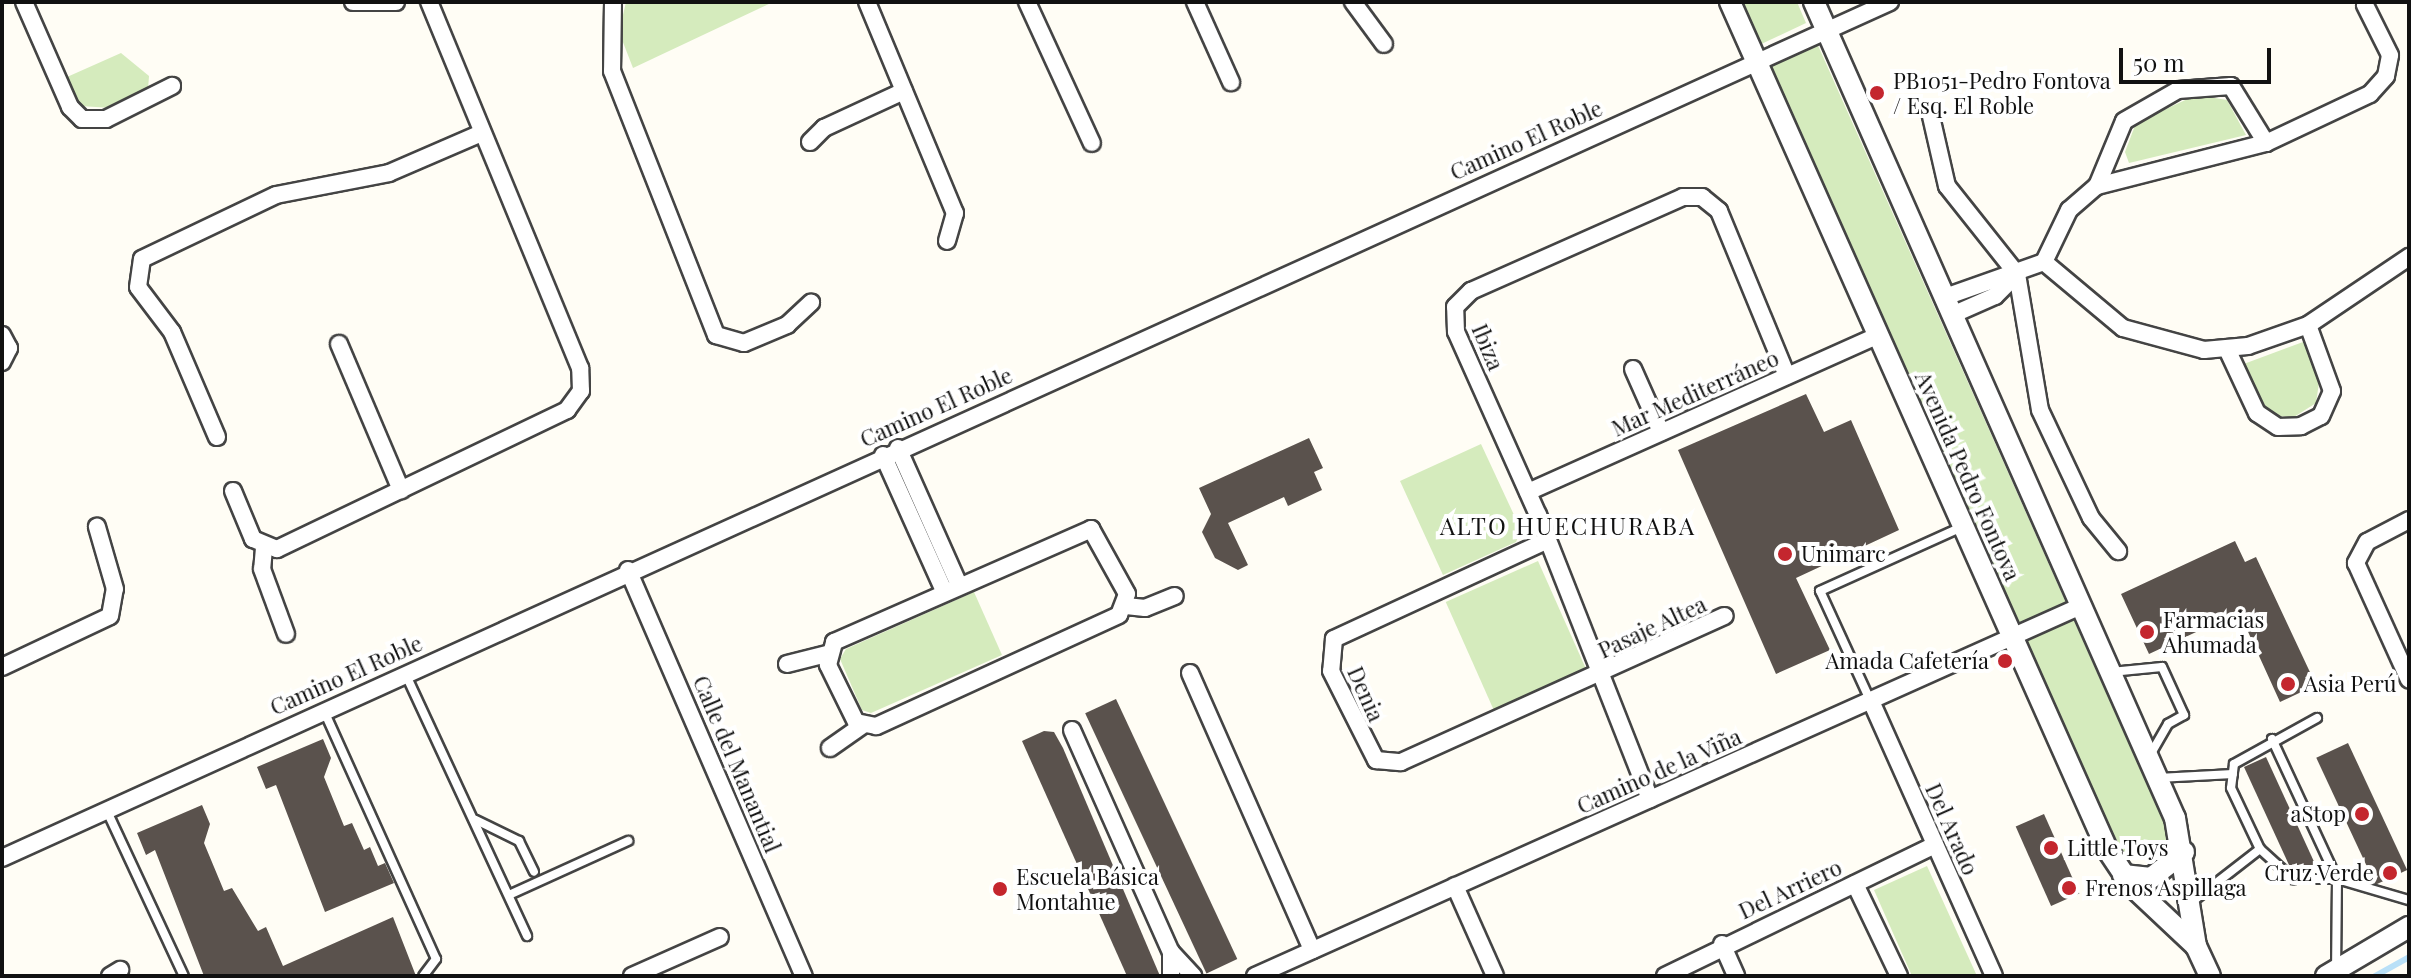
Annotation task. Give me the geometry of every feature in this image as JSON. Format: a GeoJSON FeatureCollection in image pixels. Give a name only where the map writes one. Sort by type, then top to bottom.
{"type":"FeatureCollection","features":[{"type":"Feature","properties":{"kind":"street"},"geometry":{"type":"LineString","coordinates":[[24,2],[70,107],[82,119],[106,119],[172,86]]}},
{"type":"Feature","properties":{"kind":"street"},"geometry":{"type":"LineString","coordinates":[[353,2],[396,2]]}},
{"type":"Feature","properties":{"kind":"street"},"geometry":{"type":"LineString","coordinates":[[233,491],[253,539],[264,548],[283,546],[567,410],[581,391],[580,368],[479,134],[461,70],[429,2]]}},
{"type":"Feature","properties":{"kind":"street"},"geometry":{"type":"LineString","coordinates":[[613,2],[612,71],[716,335],[744,343],[787,325],[811,303]]}},
{"type":"Feature","properties":{"kind":"street"},"geometry":{"type":"LineString","coordinates":[[867,2],[955,213],[947,241]]}},
{"type":"Feature","properties":{"kind":"street"},"geometry":{"type":"LineString","coordinates":[[1027,2],[1092,143]]}},
{"type":"Feature","properties":{"kind":"street"},"geometry":{"type":"LineString","coordinates":[[1195,2],[1231,82]]}},
{"type":"Feature","properties":{"kind":"street"},"geometry":{"type":"LineString","coordinates":[[1353,2],[1384,44]]}},
{"type":"Feature","properties":{"kind":"street","name":"Avenida Pedro Fontova"},"geometry":{"type":"LineString","coordinates":[[1730,2],[2013,637],[2123,875],[2196,946],[2210,976]]}},
{"type":"Feature","properties":{"kind":"street","name":"Avenida Pedro Fontova"},"geometry":{"type":"LineString","coordinates":[[1814,2],[2158,778],[2184,852],[2193,901],[2196,946]]}},
{"type":"Feature","properties":{"kind":"street","name":"Camino El Roble"},"geometry":{"type":"LineString","coordinates":[[2,858],[628,570],[1756,59],[1890,2]]}},
{"type":"Feature","properties":{"kind":"street"},"geometry":{"type":"LineString","coordinates":[[2097,186],[2266,143],[2380,84],[2390,66],[2388,44],[2365,5]]}},
{"type":"Feature","properties":{"kind":"street"},"geometry":{"type":"LineString","coordinates":[[1949,306],[1995,296],[2017,274],[2044,262],[2069,210],[2097,186],[2130,114],[2195,86],[2221,83],[2237,90],[2266,143]]}},
{"type":"Feature","properties":{"kind":"street"},"geometry":{"type":"LineString","coordinates":[[810,142],[824,128],[904,91]]}},
{"type":"Feature","properties":{"kind":"street"},"geometry":{"type":"LineString","coordinates":[[1930,112],[1947,186],[2017,274],[2034,396],[2084,505],[2118,551]]}},
{"type":"Feature","properties":{"kind":"street"},"geometry":{"type":"LineString","coordinates":[[217,437],[172,332],[138,287],[142,259],[276,195],[389,173],[479,134]]}},
{"type":"Feature","properties":{"kind":"street","name":"Ibiza"},"geometry":{"type":"LineString","coordinates":[[1650,799],[1597,677],[1548,540],[1456,332],[1455,307],[1471,291],[1683,197],[1702,197],[1719,211],[1787,376]]}},
{"type":"Feature","properties":{"kind":"street"},"geometry":{"type":"LineString","coordinates":[[2044,262],[2141,336],[2227,349],[2308,325],[2409,257]]}},
{"type":"Feature","properties":{"kind":"street"},"geometry":{"type":"LineString","coordinates":[[2227,349],[2257,413],[2278,427],[2301,426],[2321,416],[2332,391],[2308,325]]}},
{"type":"Feature","properties":{"kind":"street"},"geometry":{"type":"LineString","coordinates":[[2,335],[9,348],[2,362]]}},
{"type":"Feature","properties":{"kind":"street","name":"Mar Mediterráneo"},"geometry":{"type":"LineString","coordinates":[[1528,492],[1879,335]]}},
{"type":"Feature","properties":{"kind":"street"},"geometry":{"type":"LineString","coordinates":[[339,344],[401,490]]}},
{"type":"Feature","properties":{"kind":"street"},"geometry":{"type":"LineString","coordinates":[[1633,369],[1661,432]]}},
{"type":"Feature","properties":{"kind":"street"},"geometry":{"type":"LineString","coordinates":[[890,452],[951,588]]}},
{"type":"Feature","properties":{"kind":"street"},"geometry":{"type":"LineString","coordinates":[[2409,520],[2367,542],[2356,563],[2409,680]]}},
{"type":"Feature","properties":{"kind":"street"},"geometry":{"type":"LineString","coordinates":[[2,667],[110,616],[115,589],[97,527]]}},
{"type":"Feature","properties":{"kind":"street"},"geometry":{"type":"LineString","coordinates":[[787,664],[827,654],[841,638],[1091,529],[1125,589],[1126,606]]}},
{"type":"Feature","properties":{"kind":"street","name":"Denia"},"geometry":{"type":"LineString","coordinates":[[1548,540],[1340,633],[1330,647],[1331,671],[1368,751],[1388,765],[1597,677]]}},
{"type":"Feature","properties":{"kind":"street"},"geometry":{"type":"LineString","coordinates":[[264,548],[262,569],[286,634]]}},
{"type":"Feature","properties":{"kind":"street","name":"Calle del Manantial"},"geometry":{"type":"LineString","coordinates":[[628,570],[804,976]]}},
{"type":"Feature","properties":{"kind":"street"},"geometry":{"type":"LineString","coordinates":[[830,748],[861,726],[876,726],[1126,606],[1145,608],[1175,596]]}},
{"type":"Feature","properties":{"kind":"street","name":"Camino de la Viña"},"geometry":{"type":"LineString","coordinates":[[1255,976],[2081,606]]}},
{"type":"Feature","properties":{"kind":"street","name":"Pasaje Altea"},"geometry":{"type":"LineString","coordinates":[[1597,677],[1725,616]]}},
{"type":"Feature","properties":{"kind":"street"},"geometry":{"type":"LineString","coordinates":[[827,654],[861,726]]}},
{"type":"Feature","properties":{"kind":"street"},"geometry":{"type":"LineString","coordinates":[[1190,673],[1312,950]]}},
{"type":"Feature","properties":{"kind":"street","name":"Del Arado"},"geometry":{"type":"LineString","coordinates":[[1871,701],[1994,976]]}},
{"type":"Feature","properties":{"kind":"street"},"geometry":{"type":"LineString","coordinates":[[1072,730],[1171,952],[1193,976]]}},
{"type":"Feature","properties":{"kind":"street","name":"Del Arriero"},"geometry":{"type":"LineString","coordinates":[[1665,976],[1722,944],[1935,845]]}},
{"type":"Feature","properties":{"kind":"street"},"geometry":{"type":"LineString","coordinates":[[2123,875],[2151,878],[2184,852]]}},
{"type":"Feature","properties":{"kind":"street"},"geometry":{"type":"LineString","coordinates":[[1855,884],[1899,976]]}},
{"type":"Feature","properties":{"kind":"street"},"geometry":{"type":"LineString","coordinates":[[1455,886],[1495,976]]}},
{"type":"Feature","properties":{"kind":"street"},"geometry":{"type":"LineString","coordinates":[[2331,973],[2409,927]]}},
{"type":"Feature","properties":{"kind":"street"},"geometry":{"type":"LineString","coordinates":[[632,976],[720,937]]}},
{"type":"Feature","properties":{"kind":"street"},"geometry":{"type":"LineString","coordinates":[[1722,944],[1736,976]]}},
{"type":"Feature","properties":{"kind":"street"},"geometry":{"type":"LineString","coordinates":[[1171,952],[1171,976]]}},
{"type":"Feature","properties":{"kind":"lane"},"geometry":{"type":"LineString","coordinates":[[1871,701],[1820,591],[1964,526]]}},
{"type":"Feature","properties":{"kind":"lane"},"geometry":{"type":"LineString","coordinates":[[2110,672],[2162,667],[2184,715],[2168,724],[2148,758]]}},
{"type":"Feature","properties":{"kind":"lane"},"geometry":{"type":"LineString","coordinates":[[405,673],[527,936]]}},
{"type":"Feature","properties":{"kind":"lane"},"geometry":{"type":"LineString","coordinates":[[324,710],[436,959],[423,976]]}},
{"type":"Feature","properties":{"kind":"lane"},"geometry":{"type":"LineString","coordinates":[[2317,718],[2272,739],[2234,764],[2231,788],[2260,849],[2293,879],[2337,879],[2409,900]]}},
{"type":"Feature","properties":{"kind":"lane"},"geometry":{"type":"LineString","coordinates":[[2272,739],[2337,879],[2331,973]]}},
{"type":"Feature","properties":{"kind":"lane"},"geometry":{"type":"LineString","coordinates":[[2158,778],[2233,774]]}},
{"type":"Feature","properties":{"kind":"lane"},"geometry":{"type":"LineString","coordinates":[[106,809],[184,976]]}},
{"type":"Feature","properties":{"kind":"lane"},"geometry":{"type":"LineString","coordinates":[[472,816],[516,838],[534,872]]}},
{"type":"Feature","properties":{"kind":"lane"},"geometry":{"type":"LineString","coordinates":[[509,895],[628,841]]}},
{"type":"Feature","properties":{"kind":"lane"},"geometry":{"type":"LineString","coordinates":[[2193,901],[2260,849]]}},
{"type":"Feature","properties":{"kind":"green space"},"geometry":{"type":"Polygon","coordinates":[[[626,2],[773,2],[633,68],[619,32],[626,2]]]}},
{"type":"Feature","properties":{"kind":"green space"},"geometry":{"type":"Polygon","coordinates":[[[1737,2],[1797,2],[1806,23],[1757,46],[1737,2]]]}},
{"type":"Feature","properties":{"kind":"green space"},"geometry":{"type":"Polygon","coordinates":[[[1816,41],[2171,839],[2119,863],[1763,65],[1816,41]]]}},
{"type":"Feature","properties":{"kind":"green space"},"geometry":{"type":"Polygon","coordinates":[[[121,53],[149,76],[148,89],[112,108],[80,106],[67,77],[121,53]]]}},
{"type":"Feature","properties":{"kind":"green space"},"geometry":{"type":"Polygon","coordinates":[[[2196,95],[2227,100],[2246,135],[2129,163],[2125,152],[2136,123],[2196,95]]]}},
{"type":"Feature","properties":{"kind":"green space"},"geometry":{"type":"Polygon","coordinates":[[[2303,342],[2320,376],[2316,403],[2294,417],[2271,416],[2241,365],[2303,342]]]}},
{"type":"Feature","properties":{"kind":"green space"},"geometry":{"type":"Polygon","coordinates":[[[1481,444],[1521,530],[1516,542],[1443,575],[1400,481],[1481,444]]]}},
{"type":"Feature","properties":{"kind":"green space"},"geometry":{"type":"Polygon","coordinates":[[[1538,561],[1587,671],[1495,712],[1446,602],[1538,561]]]}},
{"type":"Feature","properties":{"kind":"green space"},"geometry":{"type":"Polygon","coordinates":[[[974,592],[1002,655],[871,713],[862,710],[840,659],[846,649],[974,592]]]}},
{"type":"Feature","properties":{"kind":"green space"},"geometry":{"type":"Polygon","coordinates":[[[1927,866],[1977,976],[1912,976],[1874,890],[1927,866]]]}},
{"type":"Feature","properties":{"kind":"building","name":"Unimarc"},"geometry":{"type":"Polygon","coordinates":[[[1806,394],[1824,432],[1851,420],[1899,530],[1796,578],[1830,650],[1776,674],[1678,450],[1806,394]]]}},
{"type":"Feature","properties":{"kind":"building"},"geometry":{"type":"Polygon","coordinates":[[[1309,438],[1323,468],[1314,472],[1322,490],[1288,506],[1284,497],[1228,523],[1248,565],[1238,570],[1215,558],[1202,532],[1211,514],[1199,488],[1309,438]]]}},
{"type":"Feature","properties":{"kind":"building"},"geometry":{"type":"Polygon","coordinates":[[[2235,541],[2245,562],[2256,557],[2316,685],[2280,702],[2239,612],[2149,654],[2121,594],[2235,541]]]}},
{"type":"Feature","properties":{"kind":"building"},"geometry":{"type":"Polygon","coordinates":[[[1116,699],[1237,959],[1206,973],[1085,713],[1116,699]]]}},
{"type":"Feature","properties":{"kind":"building"},"geometry":{"type":"Polygon","coordinates":[[[1044,731],[1054,732],[1063,748],[1160,976],[1127,976],[1022,741],[1044,731]]]}},
{"type":"Feature","properties":{"kind":"building"},"geometry":{"type":"Polygon","coordinates":[[[323,739],[331,758],[324,777],[344,826],[352,823],[364,850],[370,847],[378,866],[385,863],[394,883],[325,912],[276,785],[266,789],[257,767],[323,739]]]}},
{"type":"Feature","properties":{"kind":"building","name":"aStop"},"geometry":{"type":"Polygon","coordinates":[[[2348,743],[2407,870],[2375,885],[2316,758],[2348,743]]]}},
{"type":"Feature","properties":{"kind":"building"},"geometry":{"type":"Polygon","coordinates":[[[2266,757],[2316,866],[2303,872],[2289,865],[2244,767],[2266,757]]]}},
{"type":"Feature","properties":{"kind":"building"},"geometry":{"type":"Polygon","coordinates":[[[202,805],[210,824],[204,843],[224,891],[232,888],[258,931],[266,927],[283,966],[393,917],[416,976],[204,976],[155,850],[146,855],[137,833],[202,805]]]}},
{"type":"Feature","properties":{"kind":"building"},"geometry":{"type":"Polygon","coordinates":[[[2044,814],[2079,893],[2051,906],[2016,827],[2044,814]]]}},
{"type":"Feature","properties":{"kind":"waterway"},"geometry":{"type":"LineString","coordinates":[[2375,976],[2409,957]]}},
{"type":"Feature","properties":{"kind":"place","name":"PB1051-Pedro Fontova / Esq. El Roble"},"geometry":{"type":"Point","coordinates":[1877,93]}},
{"type":"Feature","properties":{"kind":"place","name":"Unimarc"},"geometry":{"type":"Point","coordinates":[1785,554]}},
{"type":"Feature","properties":{"kind":"place","name":"Farmacias Ahumada"},"geometry":{"type":"Point","coordinates":[2147,632]}},
{"type":"Feature","properties":{"kind":"place","name":"Amada Cafetería"},"geometry":{"type":"Point","coordinates":[2005,661]}},
{"type":"Feature","properties":{"kind":"place","name":"Asia Perú"},"geometry":{"type":"Point","coordinates":[2288,684]}},
{"type":"Feature","properties":{"kind":"place","name":"aStop"},"geometry":{"type":"Point","coordinates":[2362,814]}},
{"type":"Feature","properties":{"kind":"place","name":"Little Toys"},"geometry":{"type":"Point","coordinates":[2051,848]}},
{"type":"Feature","properties":{"kind":"place","name":"Cruz Verde"},"geometry":{"type":"Point","coordinates":[2390,873]}},
{"type":"Feature","properties":{"kind":"place","name":"Frenos Aspillaga"},"geometry":{"type":"Point","coordinates":[2069,888]}},
{"type":"Feature","properties":{"kind":"place","name":"Escuela Básica Montahue"},"geometry":{"type":"Point","coordinates":[1000,889]}},
{"type":"Feature","properties":{"kind":"district","name":"ALTO HUECHURABA"},"geometry":{"type":"Point","coordinates":[1568,526]}}]}
